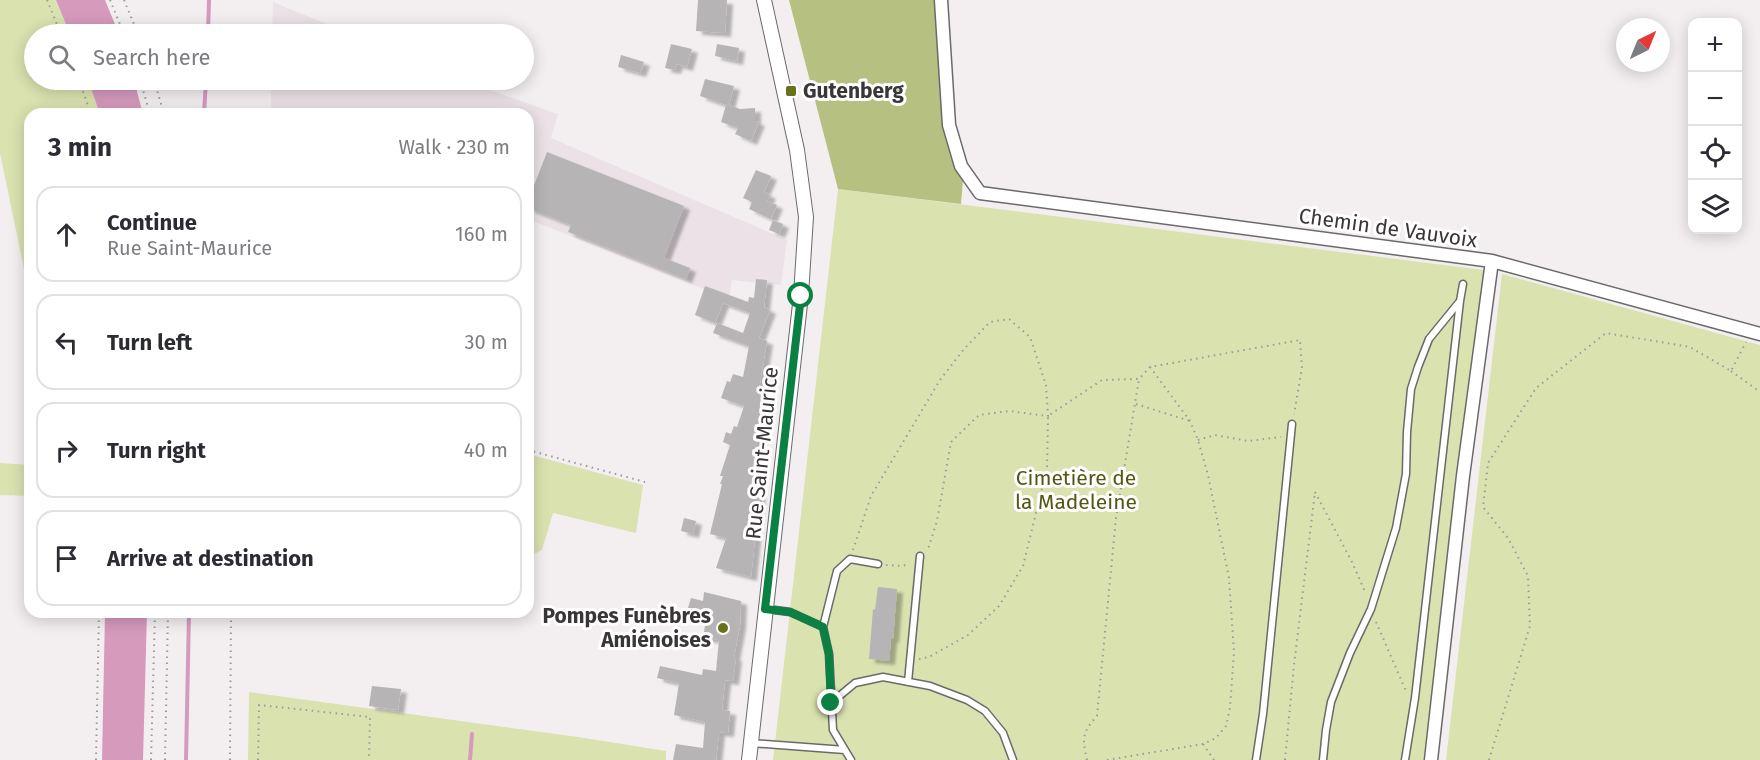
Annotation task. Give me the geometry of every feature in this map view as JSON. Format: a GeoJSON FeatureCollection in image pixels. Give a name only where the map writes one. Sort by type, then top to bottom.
{"type":"FeatureCollection","features":[{"type":"Feature","properties":{"kind":"street","name":"Rue Saint-Maurice"},"geometry":{"type":"LineString","coordinates":[[749,760],[800,307],[806,217],[797,150],[764,0]]}},
{"type":"Feature","properties":{"kind":"street","name":"Chemin de Vauvoix"},"geometry":{"type":"LineString","coordinates":[[941,0],[949,125],[961,166],[980,193],[1492,261],[1463,476],[1431,760]]}},
{"type":"Feature","properties":{"kind":"street"},"geometry":{"type":"LineString","coordinates":[[1492,261],[1756,333]]}},
{"type":"Feature","properties":{"kind":"lane"},"geometry":{"type":"LineString","coordinates":[[1405,760],[1415,698],[1463,284]]}},
{"type":"Feature","properties":{"kind":"lane"},"geometry":{"type":"LineString","coordinates":[[1323,760],[1331,702],[1350,653],[1371,609],[1396,528],[1406,474],[1407,432],[1412,389],[1418,367],[1429,339],[1460,301]]}},
{"type":"Feature","properties":{"kind":"lane"},"geometry":{"type":"LineString","coordinates":[[1256,760],[1263,714],[1292,424]]}},
{"type":"Feature","properties":{"kind":"lane"},"geometry":{"type":"LineString","coordinates":[[908,682],[920,556]]}},
{"type":"Feature","properties":{"kind":"lane"},"geometry":{"type":"LineString","coordinates":[[851,760],[833,730],[829,654],[823,627],[837,572],[850,559],[878,564]]}},
{"type":"Feature","properties":{"kind":"lane"},"geometry":{"type":"LineString","coordinates":[[765,609],[790,612],[823,627]]}},
{"type":"Feature","properties":{"kind":"lane"},"geometry":{"type":"LineString","coordinates":[[831,703],[855,683],[883,677],[930,686],[967,700],[985,711],[1003,733],[1013,760]]}},
{"type":"Feature","properties":{"kind":"lane"},"geometry":{"type":"LineString","coordinates":[[751,743],[845,750]]}},
{"type":"Feature","properties":{"kind":"path"},"geometry":{"type":"LineString","coordinates":[[47,0],[57,24]]}},
{"type":"Feature","properties":{"kind":"path"},"geometry":{"type":"LineString","coordinates":[[110,0],[120,24]]}},
{"type":"Feature","properties":{"kind":"path"},"geometry":{"type":"LineString","coordinates":[[124,0],[134,24]]}},
{"type":"Feature","properties":{"kind":"path"},"geometry":{"type":"LineString","coordinates":[[83,90],[89,108]]}},
{"type":"Feature","properties":{"kind":"path"},"geometry":{"type":"LineString","coordinates":[[143,90],[148,108]]}},
{"type":"Feature","properties":{"kind":"path"},"geometry":{"type":"LineString","coordinates":[[157,90],[162,108]]}},
{"type":"Feature","properties":{"kind":"path"},"geometry":{"type":"LineString","coordinates":[[850,559],[871,496],[940,380],[964,349],[990,322],[1008,319],[1030,337],[1046,385],[1048,416],[1047,468],[1023,566],[999,606],[968,635],[929,657],[910,661]]}},
{"type":"Feature","properties":{"kind":"path"},"geometry":{"type":"LineString","coordinates":[[1489,760],[1530,626],[1528,576],[1508,538],[1483,507],[1488,463],[1536,388],[1606,333],[1690,347],[1731,371],[1760,392]]}},
{"type":"Feature","properties":{"kind":"path"},"geometry":{"type":"LineString","coordinates":[[1731,371],[1756,333]]}},
{"type":"Feature","properties":{"kind":"path"},"geometry":{"type":"LineString","coordinates":[[1087,760],[1083,744],[1084,731],[1097,716],[1116,518],[1139,379],[1150,367],[1300,340],[1302,368],[1292,424],[1280,438],[1248,441],[1215,435],[1198,440]]}},
{"type":"Feature","properties":{"kind":"path"},"geometry":{"type":"LineString","coordinates":[[1107,760],[1203,744],[1216,738],[1226,726],[1230,708],[1234,652],[1229,579],[1208,475],[1190,421],[1150,367]]}},
{"type":"Feature","properties":{"kind":"path"},"geometry":{"type":"LineString","coordinates":[[878,564],[903,566],[927,551],[938,521],[951,442],[979,414],[1009,411],[1048,416],[1102,380],[1139,379]]}},
{"type":"Feature","properties":{"kind":"path"},"geometry":{"type":"LineString","coordinates":[[1136,404],[1190,421]]}},
{"type":"Feature","properties":{"kind":"path"},"geometry":{"type":"LineString","coordinates":[[534,452],[645,482]]}},
{"type":"Feature","properties":{"kind":"path"},"geometry":{"type":"LineString","coordinates":[[1285,760],[1315,492]]}},
{"type":"Feature","properties":{"kind":"path"},"geometry":{"type":"LineString","coordinates":[[96,760],[99,618]]}},
{"type":"Feature","properties":{"kind":"path"},"geometry":{"type":"LineString","coordinates":[[151,760],[155,618]]}},
{"type":"Feature","properties":{"kind":"path"},"geometry":{"type":"LineString","coordinates":[[165,760],[168,618]]}},
{"type":"Feature","properties":{"kind":"path"},"geometry":{"type":"LineString","coordinates":[[230,760],[231,618]]}},
{"type":"Feature","properties":{"kind":"path"},"geometry":{"type":"LineString","coordinates":[[258,760],[259,705],[370,717],[369,760]]}},
{"type":"Feature","properties":{"kind":"path"},"geometry":{"type":"LineString","coordinates":[[1203,744],[1214,760]]}},
{"type":"Feature","properties":{"kind":"shaded area"},"geometry":{"type":"Polygon","coordinates":[[[56,0],[105,0],[115,24],[66,24],[56,0]]]}},
{"type":"Feature","properties":{"kind":"shaded area"},"geometry":{"type":"Polygon","coordinates":[[[273,2],[327,24],[272,24],[273,2]]]}},
{"type":"Feature","properties":{"kind":"shaded area"},"geometry":{"type":"Polygon","coordinates":[[[92,90],[137,90],[141,108],[98,108],[92,90]]]}},
{"type":"Feature","properties":{"kind":"shaded area"},"geometry":{"type":"Polygon","coordinates":[[[271,90],[490,90],[558,114],[551,138],[787,240],[781,285],[732,280],[729,299],[534,221],[534,108],[271,108],[271,90]]]}},
{"type":"Feature","properties":{"kind":"shaded area"},"geometry":{"type":"Polygon","coordinates":[[[105,618],[147,618],[143,760],[102,760],[105,618]]]}},
{"type":"Feature","properties":{"kind":"green space"},"geometry":{"type":"Polygon","coordinates":[[[0,0],[56,0],[66,24],[24,24],[24,90],[92,90],[98,108],[24,108],[24,269],[0,153],[0,0]]]}},
{"type":"Feature","properties":{"kind":"green space"},"geometry":{"type":"Polygon","coordinates":[[[789,0],[936,0],[963,179],[961,204],[838,189],[789,0]]]}},
{"type":"Feature","properties":{"kind":"green space","name":"Cimetière de la Madeleine"},"geometry":{"type":"Polygon","coordinates":[[[838,189],[1484,270],[1427,760],[773,760],[838,189]]]}},
{"type":"Feature","properties":{"kind":"green space"},"geometry":{"type":"Polygon","coordinates":[[[1502,274],[1760,345],[1760,760],[1446,760],[1502,274]]]}},
{"type":"Feature","properties":{"kind":"green space"},"geometry":{"type":"Polygon","coordinates":[[[534,456],[643,485],[636,533],[553,513],[542,550],[534,554],[534,456]]]}},
{"type":"Feature","properties":{"kind":"green space"},"geometry":{"type":"Polygon","coordinates":[[[0,463],[24,465],[24,496],[0,495],[0,463]]]}},
{"type":"Feature","properties":{"kind":"green space"},"geometry":{"type":"Polygon","coordinates":[[[249,692],[666,751],[666,760],[248,760],[249,692]]]}},
{"type":"Feature","properties":{"kind":"building"},"geometry":{"type":"Polygon","coordinates":[[[698,0],[727,0],[725,33],[696,31],[698,0]]]}},
{"type":"Feature","properties":{"kind":"building"},"geometry":{"type":"Polygon","coordinates":[[[671,44],[692,49],[687,67],[677,64],[675,70],[665,68],[671,44]]]}},
{"type":"Feature","properties":{"kind":"building"},"geometry":{"type":"Polygon","coordinates":[[[717,44],[739,48],[737,61],[715,56],[717,44]]]}},
{"type":"Feature","properties":{"kind":"building"},"geometry":{"type":"Polygon","coordinates":[[[621,55],[644,62],[640,73],[618,67],[621,55]]]}},
{"type":"Feature","properties":{"kind":"building"},"geometry":{"type":"Polygon","coordinates":[[[705,79],[734,86],[729,105],[740,109],[755,108],[755,121],[759,122],[751,141],[735,134],[738,128],[721,122],[726,105],[700,96],[705,79]]]}},
{"type":"Feature","properties":{"kind":"building"},"geometry":{"type":"Polygon","coordinates":[[[547,152],[684,206],[664,258],[690,268],[686,279],[568,232],[571,225],[534,210],[534,186],[547,152]]]}},
{"type":"Feature","properties":{"kind":"building"},"geometry":{"type":"Polygon","coordinates":[[[756,170],[771,176],[764,192],[770,195],[767,201],[777,205],[771,219],[749,209],[752,202],[743,198],[756,170]]]}},
{"type":"Feature","properties":{"kind":"building"},"geometry":{"type":"Polygon","coordinates":[[[773,220],[783,224],[779,234],[769,230],[773,220]]]}},
{"type":"Feature","properties":{"kind":"building"},"geometry":{"type":"Polygon","coordinates":[[[756,279],[767,280],[764,307],[770,310],[759,338],[767,341],[759,389],[761,398],[769,401],[754,452],[758,454],[754,464],[758,465],[751,484],[754,485],[752,489],[760,492],[751,577],[716,568],[726,538],[710,534],[722,484],[720,484],[723,476],[720,476],[730,445],[723,442],[726,432],[731,434],[734,426],[737,427],[744,406],[721,398],[727,381],[730,382],[733,374],[743,377],[749,346],[713,333],[717,323],[743,333],[750,313],[723,303],[715,323],[695,315],[705,286],[748,302],[749,297],[754,298],[756,279]]]}},
{"type":"Feature","properties":{"kind":"building"},"geometry":{"type":"Polygon","coordinates":[[[684,518],[696,521],[693,534],[681,531],[684,518]]]}},
{"type":"Feature","properties":{"kind":"building"},"geometry":{"type":"Polygon","coordinates":[[[878,587],[897,589],[889,661],[869,659],[873,609],[875,610],[878,587]]]}},
{"type":"Feature","properties":{"kind":"building"},"geometry":{"type":"Polygon","coordinates":[[[704,592],[741,601],[733,681],[725,680],[722,710],[730,711],[728,733],[719,732],[716,760],[673,760],[676,744],[703,748],[705,722],[674,715],[679,683],[657,678],[660,666],[702,675],[703,669],[716,671],[719,640],[703,638],[706,619],[687,615],[691,598],[703,601],[704,592]]]}},
{"type":"Feature","properties":{"kind":"building"},"geometry":{"type":"Polygon","coordinates":[[[372,686],[401,689],[398,710],[369,706],[372,686]]]}},
{"type":"Feature","properties":{"kind":"waterway"},"geometry":{"type":"LineString","coordinates":[[208,24],[209,0]]}},
{"type":"Feature","properties":{"kind":"waterway"},"geometry":{"type":"LineString","coordinates":[[204,108],[205,90]]}},
{"type":"Feature","properties":{"kind":"waterway"},"geometry":{"type":"LineString","coordinates":[[186,760],[189,618]]}},
{"type":"Feature","properties":{"kind":"waterway"},"geometry":{"type":"LineString","coordinates":[[470,760],[472,734]]}},
{"type":"Feature","properties":{"kind":"place","name":"Gutenberg"},"geometry":{"type":"Point","coordinates":[791,91]}},
{"type":"Feature","properties":{"kind":"place","name":"Pompes Funèbres Amiénoises"},"geometry":{"type":"Point","coordinates":[723,628]}},
{"type":"Feature","properties":{"kind":"route"},"geometry":{"type":"LineString","coordinates":[[801,296],[765,609],[790,612],[823,627],[829,654],[831,703]]}}]}
